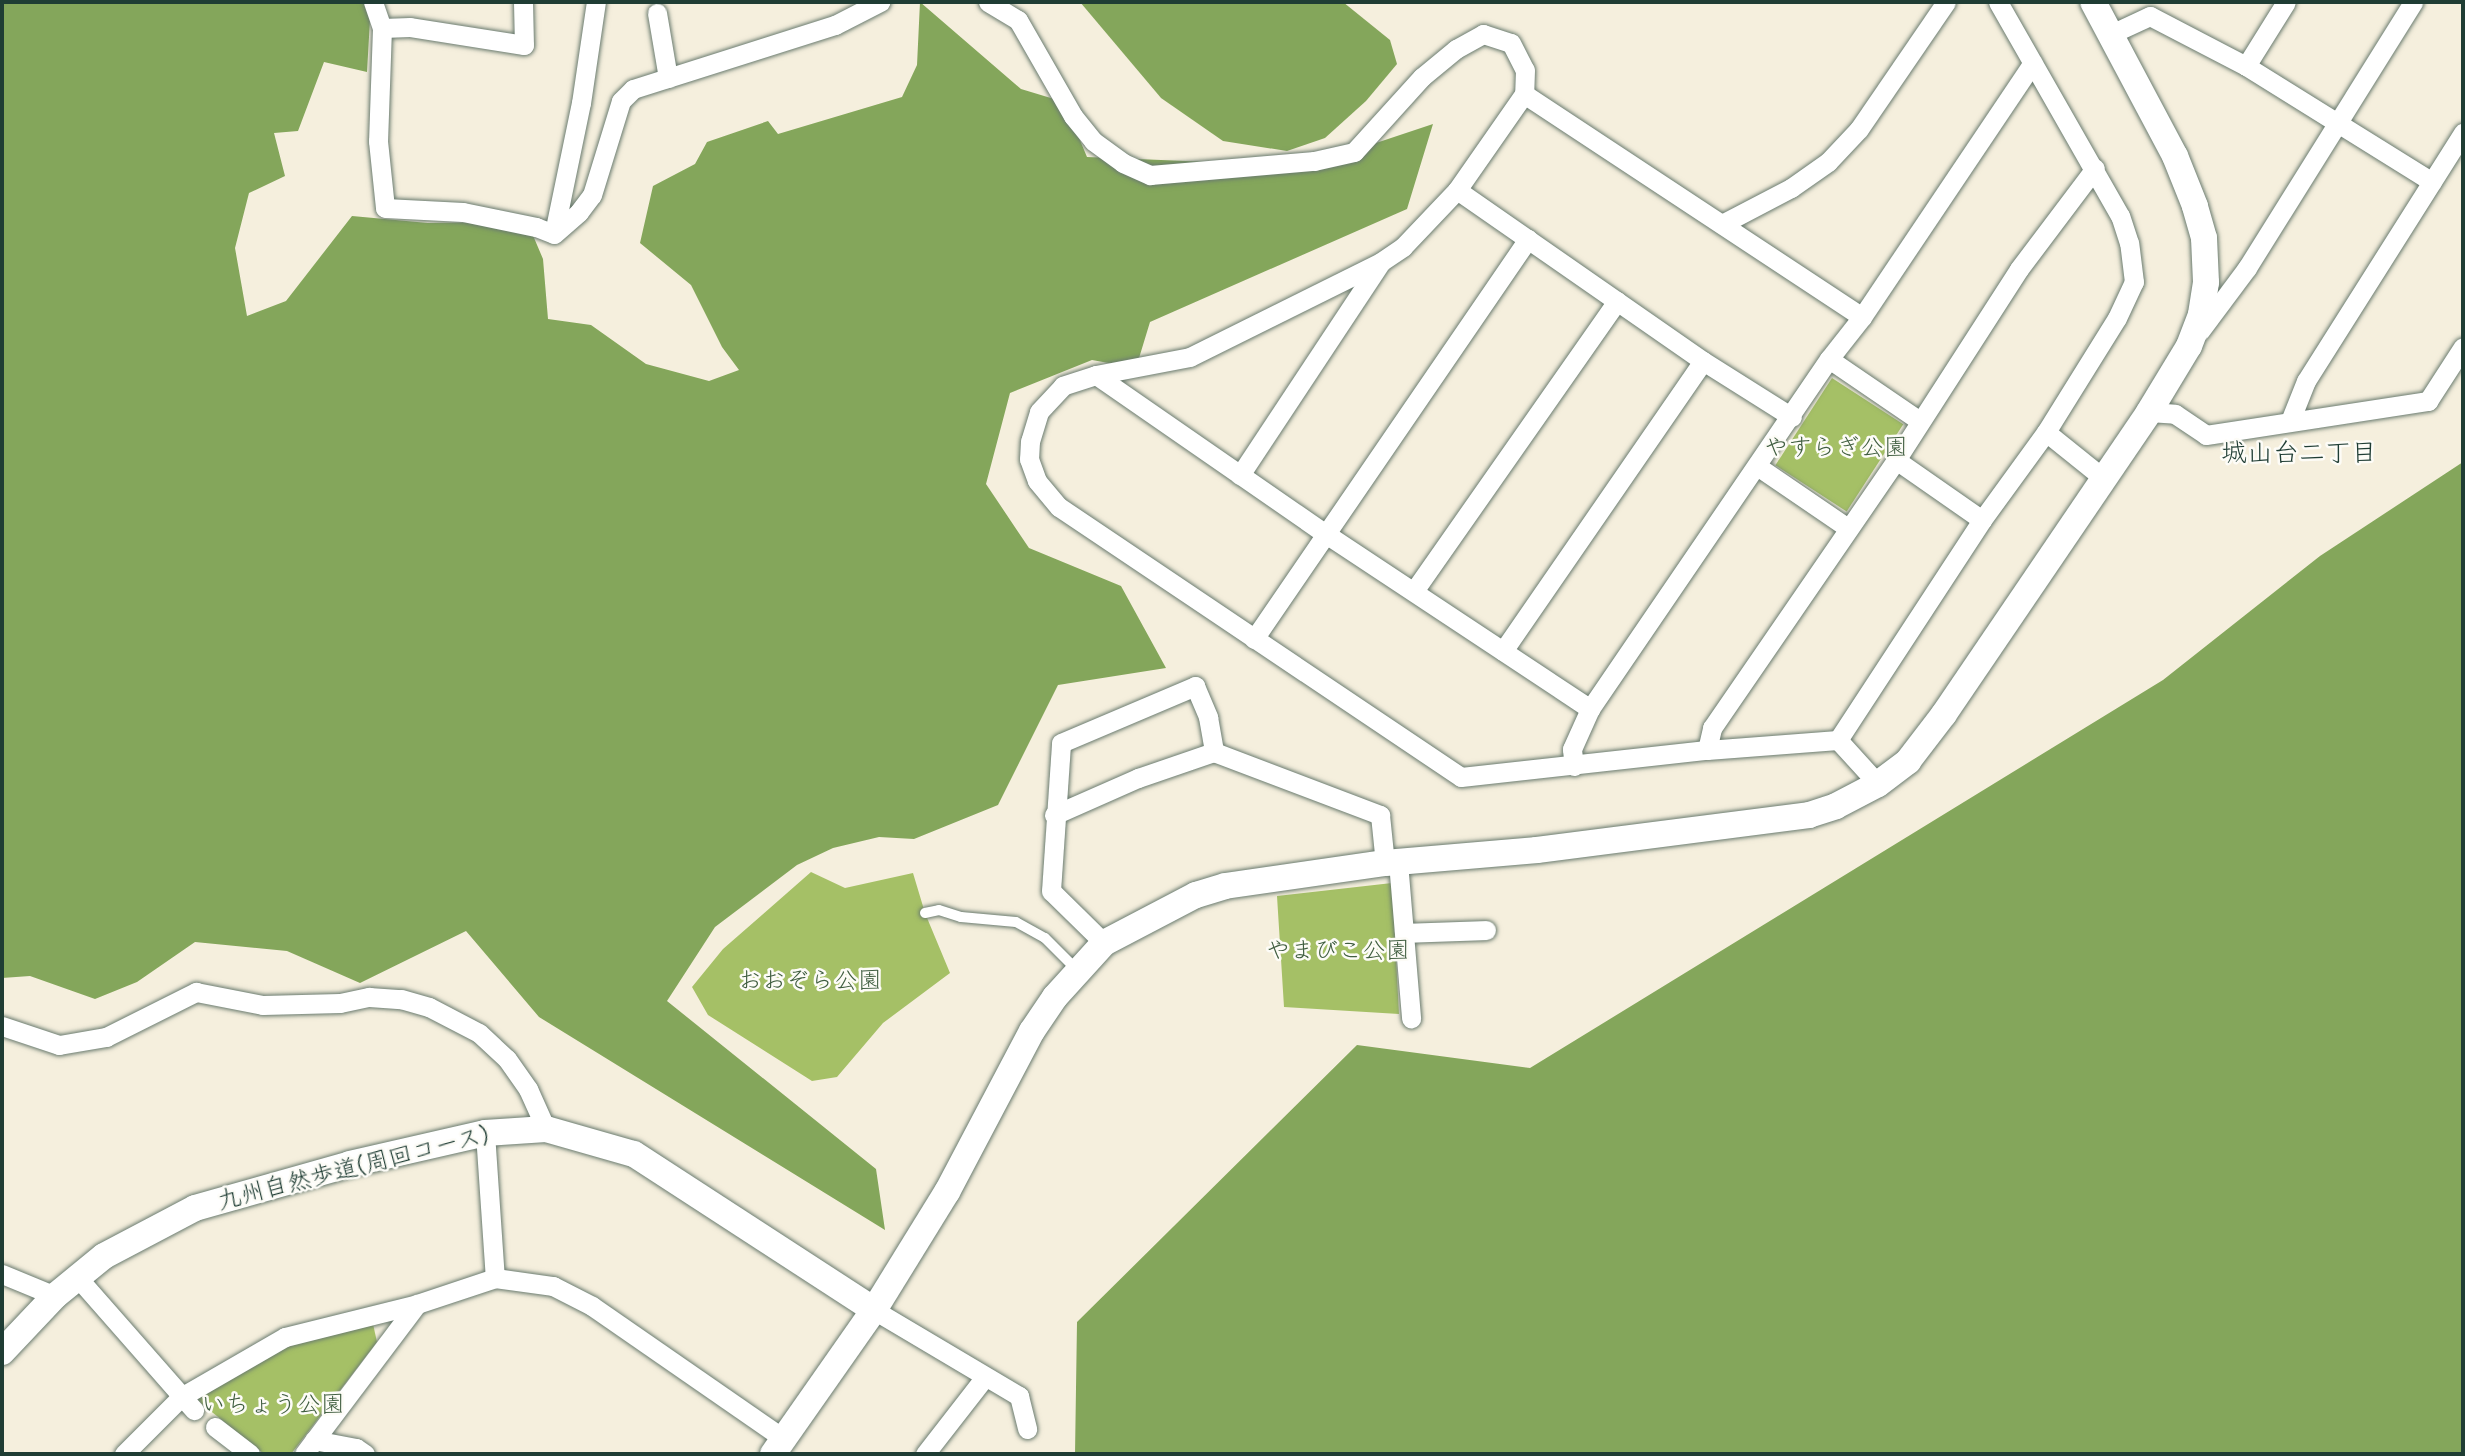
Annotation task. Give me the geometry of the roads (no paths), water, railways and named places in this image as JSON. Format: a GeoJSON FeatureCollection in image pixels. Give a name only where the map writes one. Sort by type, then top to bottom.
{"type":"FeatureCollection","features":[{"type":"Feature","properties":{"kind":"street"},"geometry":{"type":"LineString","coordinates":[[373,2],[382,28],[378,141],[385,208],[463,212],[536,227],[554,234]]}},
{"type":"Feature","properties":{"kind":"street"},"geometry":{"type":"LineString","coordinates":[[382,28],[410,27],[524,45],[523,2]]}},
{"type":"Feature","properties":{"kind":"street"},"geometry":{"type":"LineString","coordinates":[[554,234],[579,116],[596,2]]}},
{"type":"Feature","properties":{"kind":"street"},"geometry":{"type":"LineString","coordinates":[[554,234],[579,212],[592,195],[621,101],[633,89],[835,25],[880,2]]}},
{"type":"Feature","properties":{"kind":"street"},"geometry":{"type":"LineString","coordinates":[[988,2],[1018,20],[1073,116],[1093,141],[1123,163],[1150,175],[1314,161],[1354,152],[1422,76],[1456,49],[1483,34],[1511,43],[1525,70],[1524,94],[1457,190],[1403,247],[1381,262],[1190,357],[1096,375],[1063,386],[1039,412],[1030,441],[1029,459],[1037,481],[1059,507],[1461,777],[1707,750],[1838,740]]}},
{"type":"Feature","properties":{"kind":"street"},"geometry":{"type":"LineString","coordinates":[[1722,224],[1791,188],[1828,162],[1859,129],[1947,2]]}},
{"type":"Feature","properties":{"kind":"street"},"geometry":{"type":"LineString","coordinates":[[1838,740],[1982,520],[2046,432],[2117,318],[2134,282],[2129,243],[2120,216],[1998,2]]}},
{"type":"Feature","properties":{"kind":"street"},"geometry":{"type":"LineString","coordinates":[[2093,2],[2175,156],[2204,238],[2204,293],[2201,314],[2189,346]]}},
{"type":"Feature","properties":{"kind":"street"},"geometry":{"type":"LineString","coordinates":[[2246,66],[2286,2]]}},
{"type":"Feature","properties":{"kind":"street"},"geometry":{"type":"LineString","coordinates":[[124,1454],[188,1404],[285,1337],[417,1304],[495,1278],[553,1286],[592,1306],[779,1447],[874,1310],[947,1192],[1032,1031],[1055,997],[1104,943],[1196,895],[1225,886],[1392,862],[1537,850],[1771,823],[1836,806],[1878,784],[1908,761],[1944,714],[2102,477],[2149,412],[2189,346],[2248,268],[2413,2]]}},
{"type":"Feature","properties":{"kind":"street"},"geometry":{"type":"LineString","coordinates":[[2111,34],[2155,9],[2432,182]]}},
{"type":"Feature","properties":{"kind":"street"},"geometry":{"type":"LineString","coordinates":[[657,13],[668,78]]}},
{"type":"Feature","properties":{"kind":"street"},"geometry":{"type":"LineString","coordinates":[[1574,765],[1572,749],[1590,709],[1792,417],[1829,359],[1862,317],[2033,63]]}},
{"type":"Feature","properties":{"kind":"street"},"geometry":{"type":"LineString","coordinates":[[1524,94],[1862,317]]}},
{"type":"Feature","properties":{"kind":"street"},"geometry":{"type":"LineString","coordinates":[[2290,421],[2306,381],[2463,133]]}},
{"type":"Feature","properties":{"kind":"street"},"geometry":{"type":"LineString","coordinates":[[1707,750],[1712,728],[1896,460],[2019,269],[2095,168]]}},
{"type":"Feature","properties":{"kind":"street"},"geometry":{"type":"LineString","coordinates":[[1457,190],[1703,361],[1792,417]]}},
{"type":"Feature","properties":{"kind":"street"},"geometry":{"type":"LineString","coordinates":[[1254,639],[1528,239]]}},
{"type":"Feature","properties":{"kind":"street"},"geometry":{"type":"LineString","coordinates":[[1240,475],[1381,262]]}},
{"type":"Feature","properties":{"kind":"street"},"geometry":{"type":"LineString","coordinates":[[1415,591],[1616,301]]}},
{"type":"Feature","properties":{"kind":"street"},"geometry":{"type":"LineString","coordinates":[[2149,412],[2175,414],[2206,435],[2428,401],[2463,347]]}},
{"type":"Feature","properties":{"kind":"street"},"geometry":{"type":"LineString","coordinates":[[1829,359],[1920,421]]}},
{"type":"Feature","properties":{"kind":"street"},"geometry":{"type":"LineString","coordinates":[[1503,651],[1703,361]]}},
{"type":"Feature","properties":{"kind":"street"},"geometry":{"type":"LineString","coordinates":[[1096,375],[1326,534],[1590,709]]}},
{"type":"Feature","properties":{"kind":"street"},"geometry":{"type":"LineString","coordinates":[[2046,432],[2102,477]]}},
{"type":"Feature","properties":{"kind":"street"},"geometry":{"type":"LineString","coordinates":[[1896,460],[1982,520]]}},
{"type":"Feature","properties":{"kind":"street"},"geometry":{"type":"LineString","coordinates":[[1757,466],[1848,528]]}},
{"type":"Feature","properties":{"kind":"street"},"geometry":{"type":"LineString","coordinates":[[1104,943],[1051,891],[1054,815],[1061,743],[1195,686],[1208,717],[1214,752]]}},
{"type":"Feature","properties":{"kind":"street"},"geometry":{"type":"LineString","coordinates":[[1838,740],[1878,784]]}},
{"type":"Feature","properties":{"kind":"street"},"geometry":{"type":"LineString","coordinates":[[1054,815],[1138,778],[1214,752],[1380,815],[1392,862],[1404,933],[1411,1018]]}},
{"type":"Feature","properties":{"kind":"street"},"geometry":{"type":"LineString","coordinates":[[1404,933],[1486,930]]}},
{"type":"Feature","properties":{"kind":"street"},"geometry":{"type":"LineString","coordinates":[[2,1026],[59,1045],[106,1037],[196,992],[263,1005],[340,1003],[369,997],[401,999],[429,1007],[479,1033],[507,1059],[528,1089],[546,1129]]}},
{"type":"Feature","properties":{"kind":"street","name":"九州自然歩道(周回コース)"},"geometry":{"type":"LineString","coordinates":[[2,1352],[55,1296],[104,1256],[195,1208],[283,1181],[485,1133],[546,1129],[634,1154],[874,1310]]}},
{"type":"Feature","properties":{"kind":"street"},"geometry":{"type":"LineString","coordinates":[[485,1133],[495,1278]]}},
{"type":"Feature","properties":{"kind":"street"},"geometry":{"type":"LineString","coordinates":[[2,1274],[55,1296]]}},
{"type":"Feature","properties":{"kind":"street"},"geometry":{"type":"LineString","coordinates":[[78,1278],[188,1404]]}},
{"type":"Feature","properties":{"kind":"street"},"geometry":{"type":"LineString","coordinates":[[309,1447],[417,1304]]}},
{"type":"Feature","properties":{"kind":"street"},"geometry":{"type":"LineString","coordinates":[[874,1310],[1019,1396],[1027,1429]]}},
{"type":"Feature","properties":{"kind":"street"},"geometry":{"type":"LineString","coordinates":[[925,1454],[985,1377]]}},
{"type":"Feature","properties":{"kind":"street"},"geometry":{"type":"LineString","coordinates":[[215,1427],[250,1454]]}},
{"type":"Feature","properties":{"kind":"street"},"geometry":{"type":"LineString","coordinates":[[309,1447],[356,1448],[365,1454]]}},
{"type":"Feature","properties":{"kind":"lane"},"geometry":{"type":"LineString","coordinates":[[925,913],[939,910],[961,917],[1016,922],[1045,938],[1079,971]]}},
{"type":"Feature","properties":{"kind":"district","name":"城山台二丁目"},"geometry":{"type":"Point","coordinates":[2299,454]}},
{"type":"Feature","properties":{"kind":"park label","name":"やすらぎ公園"},"geometry":{"type":"Point","coordinates":[1836,448]}},
{"type":"Feature","properties":{"kind":"park label","name":"やまびこ公園"},"geometry":{"type":"Point","coordinates":[1338,951]}},
{"type":"Feature","properties":{"kind":"park label","name":"おおぞら公園"},"geometry":{"type":"Point","coordinates":[810,981]}},
{"type":"Feature","properties":{"kind":"park label","name":"いちょう公園"},"geometry":{"type":"Point","coordinates":[273,1405]}}]}
